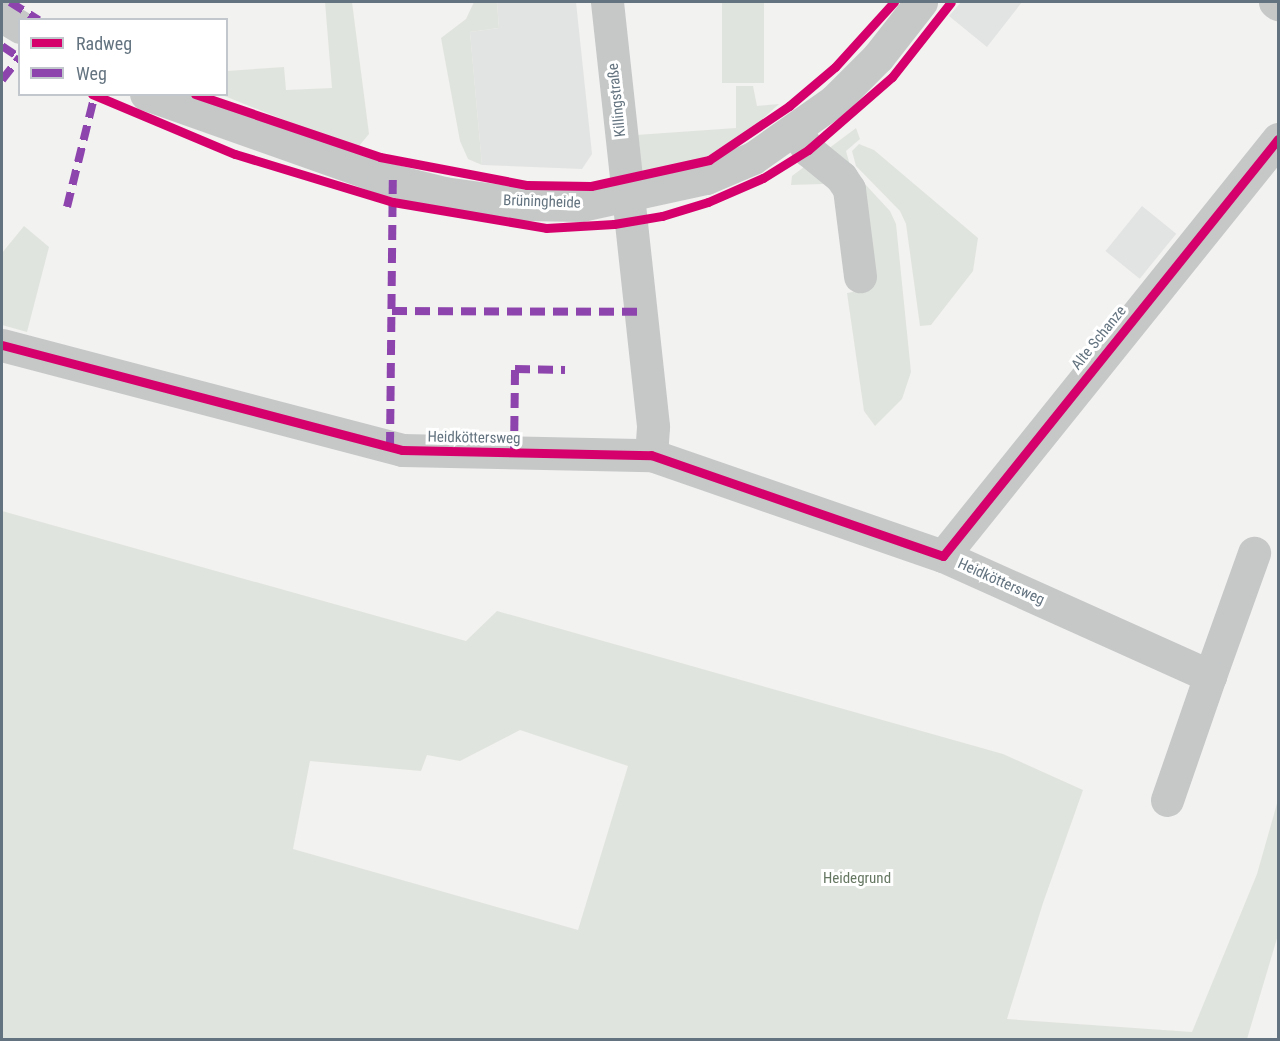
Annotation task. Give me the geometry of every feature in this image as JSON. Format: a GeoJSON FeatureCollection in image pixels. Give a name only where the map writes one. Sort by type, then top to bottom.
{"type":"FeatureCollection","features":[{"type":"Feature","properties":{"kind":"street","name":"Killingstraße"},"geometry":{"type":"LineString","coordinates":[[607,2],[627,198]]}},
{"type":"Feature","properties":{"kind":"street","name":"Brüningheide"},"geometry":{"type":"LineString","coordinates":[[151,96],[292,148],[444,193],[554,206],[627,198],[706,178],[753,158],[797,131],[834,101],[878,57],[921,2]]}},
{"type":"Feature","properties":{"kind":"street"},"geometry":{"type":"LineString","coordinates":[[2,16],[18,26]]}},
{"type":"Feature","properties":{"kind":"street"},"geometry":{"type":"LineString","coordinates":[[797,131],[808,150],[841,177],[849,189],[861,276]]}},
{"type":"Feature","properties":{"kind":"street","name":"Alte Schanze"},"geometry":{"type":"LineString","coordinates":[[943,556],[1278,139]]}},
{"type":"Feature","properties":{"kind":"street"},"geometry":{"type":"LineString","coordinates":[[627,198],[652,427],[651,455]]}},
{"type":"Feature","properties":{"kind":"street","name":"Heidköttersweg"},"geometry":{"type":"LineString","coordinates":[[2,345],[402,450],[651,455],[943,556],[1210,676]]}},
{"type":"Feature","properties":{"kind":"street"},"geometry":{"type":"LineString","coordinates":[[1167,800],[1254,553]]}},
{"type":"Feature","properties":{"kind":"shaded area"},"geometry":{"type":"Polygon","coordinates":[[[497,2],[576,2],[592,154],[582,169],[482,165],[470,32],[499,28],[497,2]]]}},
{"type":"Feature","properties":{"kind":"shaded area"},"geometry":{"type":"Polygon","coordinates":[[[961,2],[1022,2],[987,47],[949,16],[961,2]]]}},
{"type":"Feature","properties":{"kind":"shaded area"},"geometry":{"type":"Polygon","coordinates":[[[1142,206],[1176,234],[1140,279],[1105,251],[1142,206]]]}},
{"type":"Feature","properties":{"kind":"green space"},"geometry":{"type":"Polygon","coordinates":[[[325,2],[352,2],[369,134],[359,146],[344,144],[224,96],[228,96],[228,71],[284,67],[286,90],[332,88],[325,2]]]}},
{"type":"Feature","properties":{"kind":"green space"},"geometry":{"type":"Polygon","coordinates":[[[474,2],[497,2],[499,28],[470,32],[482,165],[468,159],[460,141],[441,38],[466,19],[474,2]]]}},
{"type":"Feature","properties":{"kind":"green space"},"geometry":{"type":"Polygon","coordinates":[[[722,2],[764,2],[764,83],[722,83],[722,2]]]}},
{"type":"Feature","properties":{"kind":"green space"},"geometry":{"type":"Polygon","coordinates":[[[736,86],[753,86],[757,106],[779,104],[734,145],[691,163],[639,173],[636,135],[736,128],[736,86]]]}},
{"type":"Feature","properties":{"kind":"green space"},"geometry":{"type":"Polygon","coordinates":[[[856,128],[860,139],[846,151],[851,169],[890,211],[896,224],[911,372],[902,399],[875,426],[864,411],[847,293],[870,289],[852,183],[791,185],[792,176],[856,128]]]}},
{"type":"Feature","properties":{"kind":"green space"},"geometry":{"type":"Polygon","coordinates":[[[859,144],[874,150],[978,238],[973,271],[931,325],[920,326],[906,224],[900,211],[856,166],[852,151],[859,144]]]}},
{"type":"Feature","properties":{"kind":"green space"},"geometry":{"type":"Polygon","coordinates":[[[24,226],[49,247],[27,332],[2,325],[2,253],[24,226]]]}},
{"type":"Feature","properties":{"kind":"green space","name":"Heidegrund"},"geometry":{"type":"Polygon","coordinates":[[[2,511],[466,641],[497,611],[1003,754],[1083,790],[1043,903],[1007,1019],[1192,1032],[1257,874],[1278,800],[1278,935],[1247,1039],[2,1039],[2,511]],[[520,730],[460,761],[427,755],[421,771],[310,761],[293,849],[578,930],[628,766],[520,730]]]}},
{"type":"Feature","properties":{"kind":"marked path"},"geometry":{"type":"LineString","coordinates":[[10,2],[36,18]]}},
{"type":"Feature","properties":{"kind":"marked path"},"geometry":{"type":"LineString","coordinates":[[2,46],[18,57]]}},
{"type":"Feature","properties":{"kind":"marked path"},"geometry":{"type":"LineString","coordinates":[[2,80],[18,60]]}},
{"type":"Feature","properties":{"kind":"marked path"},"geometry":{"type":"LineString","coordinates":[[67,207],[95,96]]}},
{"type":"Feature","properties":{"kind":"marked path"},"geometry":{"type":"LineString","coordinates":[[390,447],[393,180]]}},
{"type":"Feature","properties":{"kind":"marked path"},"geometry":{"type":"LineString","coordinates":[[392,311],[640,312]]}},
{"type":"Feature","properties":{"kind":"marked path"},"geometry":{"type":"LineString","coordinates":[[514,454],[515,369],[565,370]]}},
{"type":"Feature","properties":{"kind":"cycle path"},"geometry":{"type":"LineString","coordinates":[[201,96],[380,157],[527,185],[591,186],[709,160],[789,106],[835,67],[894,2]]}},
{"type":"Feature","properties":{"kind":"cycle path"},"geometry":{"type":"LineString","coordinates":[[97,96],[235,154],[393,202],[546,228],[614,224],[662,216],[708,202],[763,178],[808,150],[892,77],[951,2]]}},
{"type":"Feature","properties":{"kind":"cycle path"},"geometry":{"type":"LineString","coordinates":[[2,345],[402,450],[651,455],[943,556],[1278,139]]}}]}
